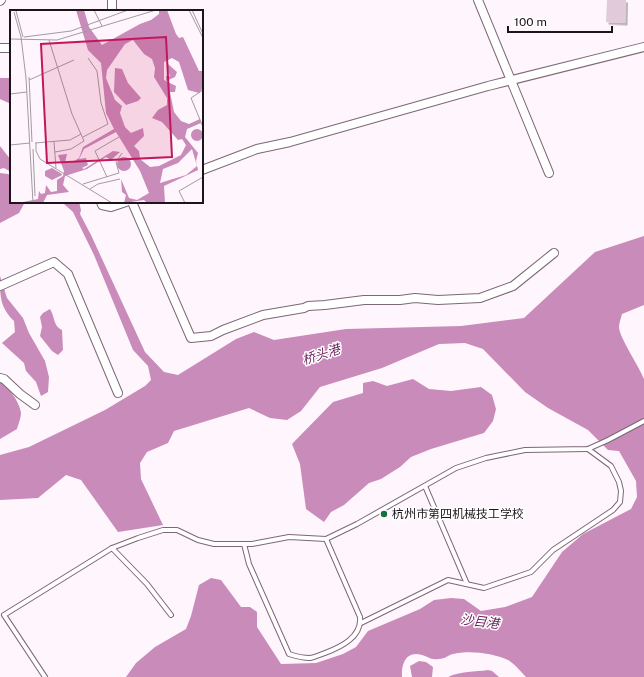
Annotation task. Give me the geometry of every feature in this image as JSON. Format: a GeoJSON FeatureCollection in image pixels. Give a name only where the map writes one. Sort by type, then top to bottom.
{"type":"FeatureCollection","features":[{"type":"Feature","properties":{"kind":"street"},"geometry":{"type":"LineString","coordinates":[[478,0],[549,173]]}},
{"type":"Feature","properties":{"kind":"street"},"geometry":{"type":"LineString","coordinates":[[203,170],[257,149],[290,142],[488,86],[644,47]]}},
{"type":"Feature","properties":{"kind":"street"},"geometry":{"type":"LineString","coordinates":[[100,203],[102,206],[111,207],[123,203]]}},
{"type":"Feature","properties":{"kind":"street"},"geometry":{"type":"LineString","coordinates":[[132,203],[191,338],[211,336],[263,315],[308,306],[364,300],[400,300],[415,298],[438,300],[480,298],[513,286],[554,252]]}},
{"type":"Feature","properties":{"kind":"street"},"geometry":{"type":"LineString","coordinates":[[0,286],[54,262],[68,274],[118,393]]}},
{"type":"Feature","properties":{"kind":"street"},"geometry":{"type":"LineString","coordinates":[[0,378],[4,379],[20,394],[35,404]]}},
{"type":"Feature","properties":{"kind":"lane"},"geometry":{"type":"LineString","coordinates":[[45,677],[4,615],[112,548],[163,530],[177,530],[198,540],[214,544],[244,544],[289,537],[326,539],[357,524],[456,468],[486,458],[525,450],[588,449],[644,421]]}},
{"type":"Feature","properties":{"kind":"lane"},"geometry":{"type":"LineString","coordinates":[[244,544],[249,564],[288,654],[296,657],[311,658],[338,648],[352,639],[361,623],[448,580],[484,588],[531,572],[553,550],[613,510],[620,502],[621,491],[619,482],[610,466],[588,449]]}},
{"type":"Feature","properties":{"kind":"lane"},"geometry":{"type":"LineString","coordinates":[[425,486],[467,584]]}},
{"type":"Feature","properties":{"kind":"lane"},"geometry":{"type":"LineString","coordinates":[[326,539],[360,616],[361,623]]}},
{"type":"Feature","properties":{"kind":"lane"},"geometry":{"type":"LineString","coordinates":[[112,548],[147,584],[171,615]]}},
{"type":"Feature","properties":{"kind":"water"},"geometry":{"type":"Polygon","coordinates":[[[0,78],[10,78],[10,104],[0,99],[0,78]]]}},
{"type":"Feature","properties":{"kind":"water"},"geometry":{"type":"Polygon","coordinates":[[[0,146],[10,159],[10,171],[4,168],[0,169],[0,146]]]}},
{"type":"Feature","properties":{"kind":"water"},"geometry":{"type":"Polygon","coordinates":[[[0,173],[10,175],[10,203],[24,203],[19,213],[0,223],[0,173]]]}},
{"type":"Feature","properties":{"kind":"water"},"geometry":{"type":"Polygon","coordinates":[[[52,203],[79,203],[81,210],[80,214],[145,352],[164,372],[178,375],[236,339],[254,332],[274,340],[346,329],[461,326],[524,318],[595,252],[644,236],[644,305],[622,314],[619,327],[622,338],[644,379],[644,677],[526,677],[508,660],[488,654],[466,652],[436,659],[412,654],[408,656],[402,667],[402,677],[126,677],[136,663],[155,647],[186,629],[199,585],[211,578],[221,580],[241,607],[250,607],[257,612],[257,627],[281,664],[316,663],[343,654],[356,647],[368,631],[420,609],[434,600],[451,598],[464,599],[481,611],[505,607],[532,597],[562,552],[583,534],[631,509],[637,497],[636,481],[619,451],[608,450],[588,430],[548,408],[525,392],[483,349],[465,343],[439,344],[382,368],[320,387],[301,411],[287,420],[270,418],[249,408],[174,431],[168,443],[147,452],[140,463],[141,479],[163,525],[118,532],[81,480],[66,475],[38,498],[0,500],[0,455],[29,447],[105,410],[145,386],[151,380],[148,366],[133,350],[94,255],[73,212],[64,204],[52,203]]]}},
{"type":"Feature","properties":{"kind":"water"},"geometry":{"type":"Polygon","coordinates":[[[0,276],[7,298],[23,318],[29,333],[45,361],[49,377],[48,392],[41,396],[36,382],[26,371],[24,363],[2,343],[15,332],[14,321],[3,306],[0,290],[0,276]]]}},
{"type":"Feature","properties":{"kind":"water"},"geometry":{"type":"Polygon","coordinates":[[[50,309],[57,326],[62,330],[63,350],[58,355],[52,351],[40,336],[42,327],[40,317],[43,313],[50,309]]]}},
{"type":"Feature","properties":{"kind":"water"},"geometry":{"type":"Polygon","coordinates":[[[413,379],[429,389],[451,391],[481,387],[492,395],[496,409],[493,421],[484,433],[431,449],[411,457],[400,467],[381,479],[369,483],[344,505],[331,512],[324,522],[306,509],[300,464],[292,444],[333,402],[363,393],[363,383],[373,381],[387,386],[413,379]]]}},
{"type":"Feature","properties":{"kind":"water"},"geometry":{"type":"Polygon","coordinates":[[[0,382],[14,396],[21,413],[17,429],[0,439],[0,382]]]}},
{"type":"Feature","properties":{"kind":"water"},"geometry":{"type":"Polygon","coordinates":[[[419,661],[426,662],[433,667],[432,677],[412,677],[410,666],[419,661]]]}},
{"type":"Feature","properties":{"kind":"water"},"geometry":{"type":"Polygon","coordinates":[[[488,670],[492,671],[499,677],[448,677],[463,673],[488,670]]]}},
{"type":"Feature","properties":{"kind":"building"},"geometry":{"type":"Polygon","coordinates":[[[607,0],[626,0],[625,23],[606,22],[607,0]]]}},
{"type":"Feature","properties":{"kind":"place","name":"杭州市第四机械技工学校"},"geometry":{"type":"Point","coordinates":[384,514]}},
{"type":"Feature","properties":{"kind":"water label","name":"桥头港"},"geometry":{"type":"Point","coordinates":[321,354]}},
{"type":"Feature","properties":{"kind":"water label","name":"沙目港"},"geometry":{"type":"Point","coordinates":[480,621]}}]}
